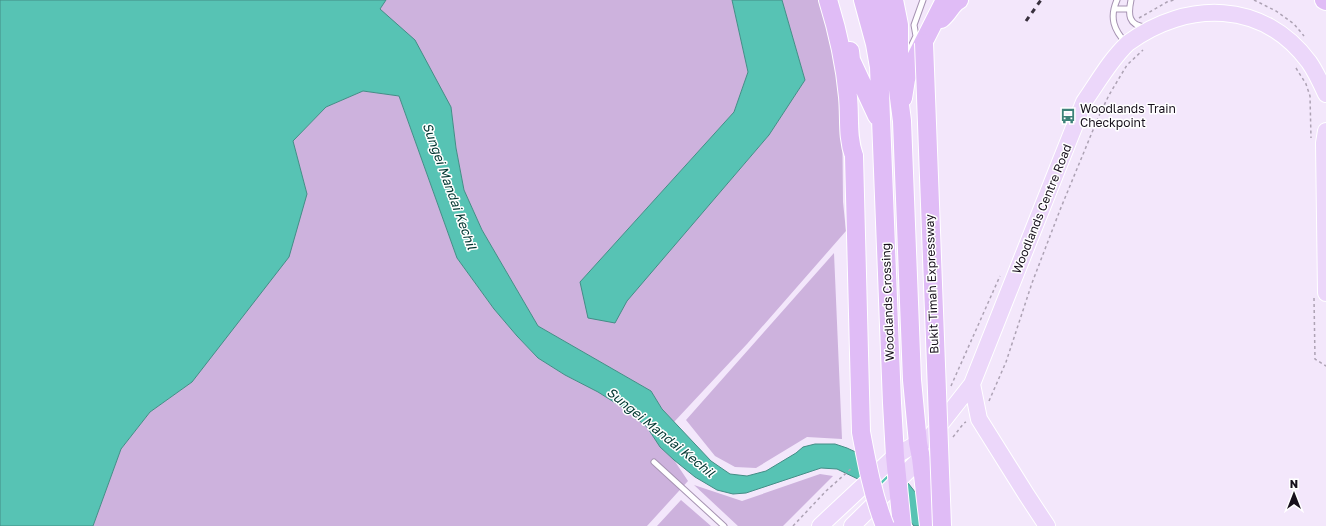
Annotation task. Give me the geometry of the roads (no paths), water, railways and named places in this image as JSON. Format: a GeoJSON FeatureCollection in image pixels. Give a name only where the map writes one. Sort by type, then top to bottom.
{"type":"FeatureCollection","features":[{"type":"Feature","properties":{"kind":"highway"},"geometry":{"type":"LineString","coordinates":[[828,0],[836,23],[843,56],[856,146],[854,156],[861,432],[870,479],[885,526]]}},
{"type":"Feature","properties":{"kind":"highway","name":"Woodlands Crossing"},"geometry":{"type":"LineString","coordinates":[[836,0],[846,32],[851,60],[880,123]]}},
{"type":"Feature","properties":{"kind":"highway","name":"Woodlands Crossing"},"geometry":{"type":"LineString","coordinates":[[855,0],[866,32],[876,75],[880,80],[880,123],[892,403],[897,481],[902,526]]}},
{"type":"Feature","properties":{"kind":"highway"},"geometry":{"type":"LineString","coordinates":[[863,0],[875,44],[880,80]]}},
{"type":"Feature","properties":{"kind":"highway","name":"Woodlands Crossing"},"geometry":{"type":"LineString","coordinates":[[881,0],[900,75]]}},
{"type":"Feature","properties":{"kind":"highway","name":"Woodlands Crossing"},"geometry":{"type":"LineString","coordinates":[[894,0],[900,36],[900,75],[912,380],[920,451],[933,524]]}},
{"type":"Feature","properties":{"kind":"highway","name":"Woodlands Crossing"},"geometry":{"type":"LineString","coordinates":[[933,23],[938,0]]}},
{"type":"Feature","properties":{"kind":"highway","name":"Woodlands Crossing"},"geometry":{"type":"LineString","coordinates":[[902,121],[906,79],[945,0]]}},
{"type":"Feature","properties":{"kind":"highway"},"geometry":{"type":"LineString","coordinates":[[933,23],[947,15],[954,2],[959,0]]}},
{"type":"Feature","properties":{"kind":"highway","name":"Bukit Timah Expressway"},"geometry":{"type":"LineString","coordinates":[[924,43],[933,524]]}},
{"type":"Feature","properties":{"kind":"highway"},"geometry":{"type":"LineString","coordinates":[[851,60],[853,132]]}},
{"type":"Feature","properties":{"kind":"main road","name":"Woodlands Centre Road"},"geometry":{"type":"LineString","coordinates":[[920,451],[972,384],[1084,102],[1103,72],[1127,44],[1164,16],[1192,7],[1220,5],[1235,7],[1262,17],[1275,25],[1291,39],[1310,63],[1326,94]]}},
{"type":"Feature","properties":{"kind":"main road"},"geometry":{"type":"LineString","coordinates":[[1320,294],[1324,143],[1326,131]]}},
{"type":"Feature","properties":{"kind":"main road"},"geometry":{"type":"LineString","coordinates":[[972,384],[979,419],[1047,526]]}},
{"type":"Feature","properties":{"kind":"main road"},"geometry":{"type":"LineString","coordinates":[[821,525],[895,456],[920,451]]}},
{"type":"Feature","properties":{"kind":"main road"},"geometry":{"type":"LineString","coordinates":[[857,521],[897,481],[920,451]]}},
{"type":"Feature","properties":{"kind":"lane"},"geometry":{"type":"LineString","coordinates":[[904,61],[916,36],[914,24],[923,0]]}},
{"type":"Feature","properties":{"kind":"lane"},"geometry":{"type":"LineString","coordinates":[[1117,0],[1114,9],[1113,24],[1118,34],[1127,44]]}},
{"type":"Feature","properties":{"kind":"lane"},"geometry":{"type":"LineString","coordinates":[[1131,0],[1129,17],[1132,22],[1139,27],[1149,27]]}},
{"type":"Feature","properties":{"kind":"lane"},"geometry":{"type":"LineString","coordinates":[[1114,9],[1130,9]]}},
{"type":"Feature","properties":{"kind":"lane"},"geometry":{"type":"LineString","coordinates":[[654,462],[724,526]]}},
{"type":"Feature","properties":{"kind":"water","name":"Sungei Mandai Kechil"},"geometry":{"type":"Polygon","coordinates":[[[0,0],[386,0],[380,9],[415,40],[451,107],[456,148],[464,190],[482,230],[538,326],[651,391],[662,409],[711,461],[730,474],[747,476],[766,471],[796,453],[803,447],[815,444],[835,444],[875,461],[908,483],[942,526],[914,526],[895,502],[860,480],[837,469],[821,468],[746,493],[733,494],[717,490],[695,477],[660,447],[647,427],[625,409],[538,358],[517,336],[494,309],[457,258],[399,96],[363,91],[326,107],[293,141],[307,194],[289,257],[192,382],[150,412],[121,449],[93,526],[0,526],[0,0]]]}},
{"type":"Feature","properties":{"kind":"water"},"geometry":{"type":"Polygon","coordinates":[[[732,0],[782,0],[805,80],[769,135],[627,301],[615,323],[588,318],[580,282],[734,112],[748,72],[732,0]]]}},
{"type":"Feature","properties":{"kind":"railway"},"geometry":{"type":"LineString","coordinates":[[1026,21],[1041,0]]}},
{"type":"Feature","properties":{"kind":"place","name":"Woodlands Train Checkpoint"},"geometry":{"type":"Point","coordinates":[1068,116]}}]}
